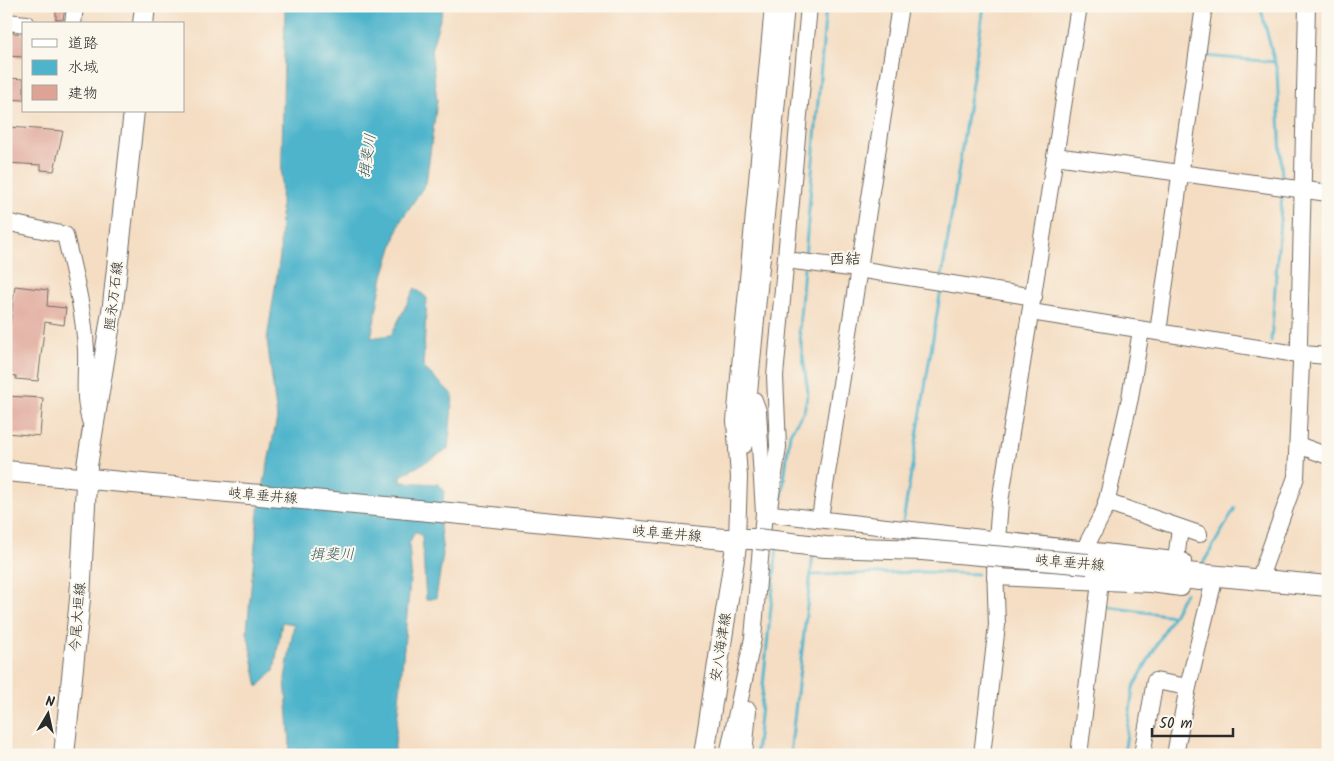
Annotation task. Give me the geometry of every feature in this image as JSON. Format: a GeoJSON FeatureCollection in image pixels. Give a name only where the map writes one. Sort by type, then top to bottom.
{"type":"FeatureCollection","features":[{"type":"Feature","properties":{"kind":"main road"},"geometry":{"type":"LineString","coordinates":[[143,22],[145,6]]}},
{"type":"Feature","properties":{"kind":"main road","name":"脛永万石線"},"geometry":{"type":"LineString","coordinates":[[92,480],[92,426],[113,305],[134,112]]}},
{"type":"Feature","properties":{"kind":"main road","name":"岐阜垂井線"},"geometry":{"type":"LineString","coordinates":[[6,471],[825,547],[1086,557],[1179,566],[1214,580],[1259,580],[1328,586]]}},
{"type":"Feature","properties":{"kind":"main road","name":"今尾大垣線"},"geometry":{"type":"LineString","coordinates":[[64,755],[92,480]]}},
{"type":"Feature","properties":{"kind":"main road","name":"安八海津線"},"geometry":{"type":"LineString","coordinates":[[704,755],[739,539]]}},
{"type":"Feature","properties":{"kind":"street"},"geometry":{"type":"LineString","coordinates":[[73,22],[75,6]]}},
{"type":"Feature","properties":{"kind":"street"},"geometry":{"type":"LineString","coordinates":[[739,539],[739,477],[735,422],[773,6]]}},
{"type":"Feature","properties":{"kind":"street"},"geometry":{"type":"LineString","coordinates":[[739,477],[750,388],[786,6]]}},
{"type":"Feature","properties":{"kind":"street"},"geometry":{"type":"LineString","coordinates":[[776,105],[787,75],[804,6]]}},
{"type":"Feature","properties":{"kind":"street"},"geometry":{"type":"LineString","coordinates":[[764,513],[769,508],[778,447],[775,376],[809,6]]}},
{"type":"Feature","properties":{"kind":"street"},"geometry":{"type":"LineString","coordinates":[[820,518],[900,6]]}},
{"type":"Feature","properties":{"kind":"street"},"geometry":{"type":"LineString","coordinates":[[982,755],[997,625],[995,577],[996,538],[1000,502],[1079,6]]}},
{"type":"Feature","properties":{"kind":"street"},"geometry":{"type":"LineString","coordinates":[[1158,332],[1204,6]]}},
{"type":"Feature","properties":{"kind":"street"},"geometry":{"type":"LineString","coordinates":[[1259,580],[1296,477],[1307,6]]}},
{"type":"Feature","properties":{"kind":"street"},"geometry":{"type":"LineString","coordinates":[[6,22],[22,24]]}},
{"type":"Feature","properties":{"kind":"street"},"geometry":{"type":"LineString","coordinates":[[1055,156],[1328,193]]}},
{"type":"Feature","properties":{"kind":"street"},"geometry":{"type":"LineString","coordinates":[[6,222],[65,236],[77,289],[86,348],[86,409],[92,426]]}},
{"type":"Feature","properties":{"kind":"street"},"geometry":{"type":"LineString","coordinates":[[786,260],[858,269],[1141,330],[1328,356]]}},
{"type":"Feature","properties":{"kind":"street"},"geometry":{"type":"LineString","coordinates":[[764,513],[996,538],[1086,557],[1106,502],[1130,398],[1141,330]]}},
{"type":"Feature","properties":{"kind":"street"},"geometry":{"type":"LineString","coordinates":[[744,755],[764,513],[758,411],[750,388]]}},
{"type":"Feature","properties":{"kind":"street"},"geometry":{"type":"LineString","coordinates":[[1298,445],[1328,456]]}},
{"type":"Feature","properties":{"kind":"street"},"geometry":{"type":"LineString","coordinates":[[1106,502],[1199,534]]}},
{"type":"Feature","properties":{"kind":"street"},"geometry":{"type":"LineString","coordinates":[[1179,566],[1180,528]]}},
{"type":"Feature","properties":{"kind":"street"},"geometry":{"type":"LineString","coordinates":[[995,577],[1181,588],[1182,580],[1214,580],[1188,687],[1175,755]]}},
{"type":"Feature","properties":{"kind":"street"},"geometry":{"type":"LineString","coordinates":[[1079,755],[1100,582]]}},
{"type":"Feature","properties":{"kind":"street"},"geometry":{"type":"LineString","coordinates":[[728,755],[753,638]]}},
{"type":"Feature","properties":{"kind":"street"},"geometry":{"type":"LineString","coordinates":[[1142,755],[1155,681],[1188,687]]}},
{"type":"Feature","properties":{"kind":"water","name":"揖斐川"},"geometry":{"type":"Polygon","coordinates":[[[285,6],[444,6],[431,50],[437,101],[426,183],[400,222],[383,276],[371,338],[391,335],[415,288],[427,298],[423,367],[453,395],[448,449],[401,476],[401,482],[438,484],[444,491],[440,527],[443,554],[436,598],[426,600],[422,536],[415,531],[409,544],[411,571],[394,755],[289,755],[290,743],[285,679],[294,624],[282,622],[274,671],[258,687],[247,631],[258,513],[277,418],[267,339],[280,256],[285,6]]]}},
{"type":"Feature","properties":{"kind":"building"},"geometry":{"type":"Polygon","coordinates":[[[56,6],[65,6],[63,20],[56,20],[56,6]]]}},
{"type":"Feature","properties":{"kind":"building"},"geometry":{"type":"Polygon","coordinates":[[[6,32],[22,34],[22,57],[6,56],[6,32]]]}},
{"type":"Feature","properties":{"kind":"building"},"geometry":{"type":"Polygon","coordinates":[[[6,78],[22,79],[22,100],[6,99],[6,78]]]}},
{"type":"Feature","properties":{"kind":"building"},"geometry":{"type":"Polygon","coordinates":[[[9,127],[63,131],[54,171],[41,170],[41,165],[6,163],[9,127]]]}},
{"type":"Feature","properties":{"kind":"building"},"geometry":{"type":"Polygon","coordinates":[[[15,286],[48,290],[47,306],[66,308],[64,325],[45,322],[38,381],[16,379],[16,376],[6,374],[6,324],[10,325],[15,286]]]}},
{"type":"Feature","properties":{"kind":"building"},"geometry":{"type":"Polygon","coordinates":[[[6,396],[43,398],[40,436],[6,433],[6,396]]]}},
{"type":"Feature","properties":{"kind":"waterway"},"geometry":{"type":"LineString","coordinates":[[805,257],[826,6]]}},
{"type":"Feature","properties":{"kind":"waterway"},"geometry":{"type":"LineString","coordinates":[[942,276],[984,6]]}},
{"type":"Feature","properties":{"kind":"waterway"},"geometry":{"type":"LineString","coordinates":[[1260,6],[1277,71],[1282,181]]}},
{"type":"Feature","properties":{"kind":"waterway"},"geometry":{"type":"LineString","coordinates":[[1204,56],[1275,62]]}},
{"type":"Feature","properties":{"kind":"waterway"},"geometry":{"type":"LineString","coordinates":[[1271,341],[1282,195]]}},
{"type":"Feature","properties":{"kind":"waterway"},"geometry":{"type":"LineString","coordinates":[[780,511],[790,433],[804,411],[808,392],[799,330],[804,268]]}},
{"type":"Feature","properties":{"kind":"waterway"},"geometry":{"type":"LineString","coordinates":[[903,522],[941,289]]}},
{"type":"Feature","properties":{"kind":"waterway"},"geometry":{"type":"LineString","coordinates":[[1202,565],[1235,508]]}},
{"type":"Feature","properties":{"kind":"waterway"},"geometry":{"type":"LineString","coordinates":[[756,755],[777,547]]}},
{"type":"Feature","properties":{"kind":"waterway"},"geometry":{"type":"LineString","coordinates":[[790,755],[813,554]]}},
{"type":"Feature","properties":{"kind":"waterway"},"geometry":{"type":"LineString","coordinates":[[811,575],[925,572],[977,574]]}},
{"type":"Feature","properties":{"kind":"waterway"},"geometry":{"type":"LineString","coordinates":[[1124,755],[1133,688],[1185,593]]}},
{"type":"Feature","properties":{"kind":"waterway"},"geometry":{"type":"LineString","coordinates":[[1101,606],[1173,616]]}},
{"type":"Feature","properties":{"kind":"district","name":"西結"},"geometry":{"type":"Point","coordinates":[845,259]}}]}
